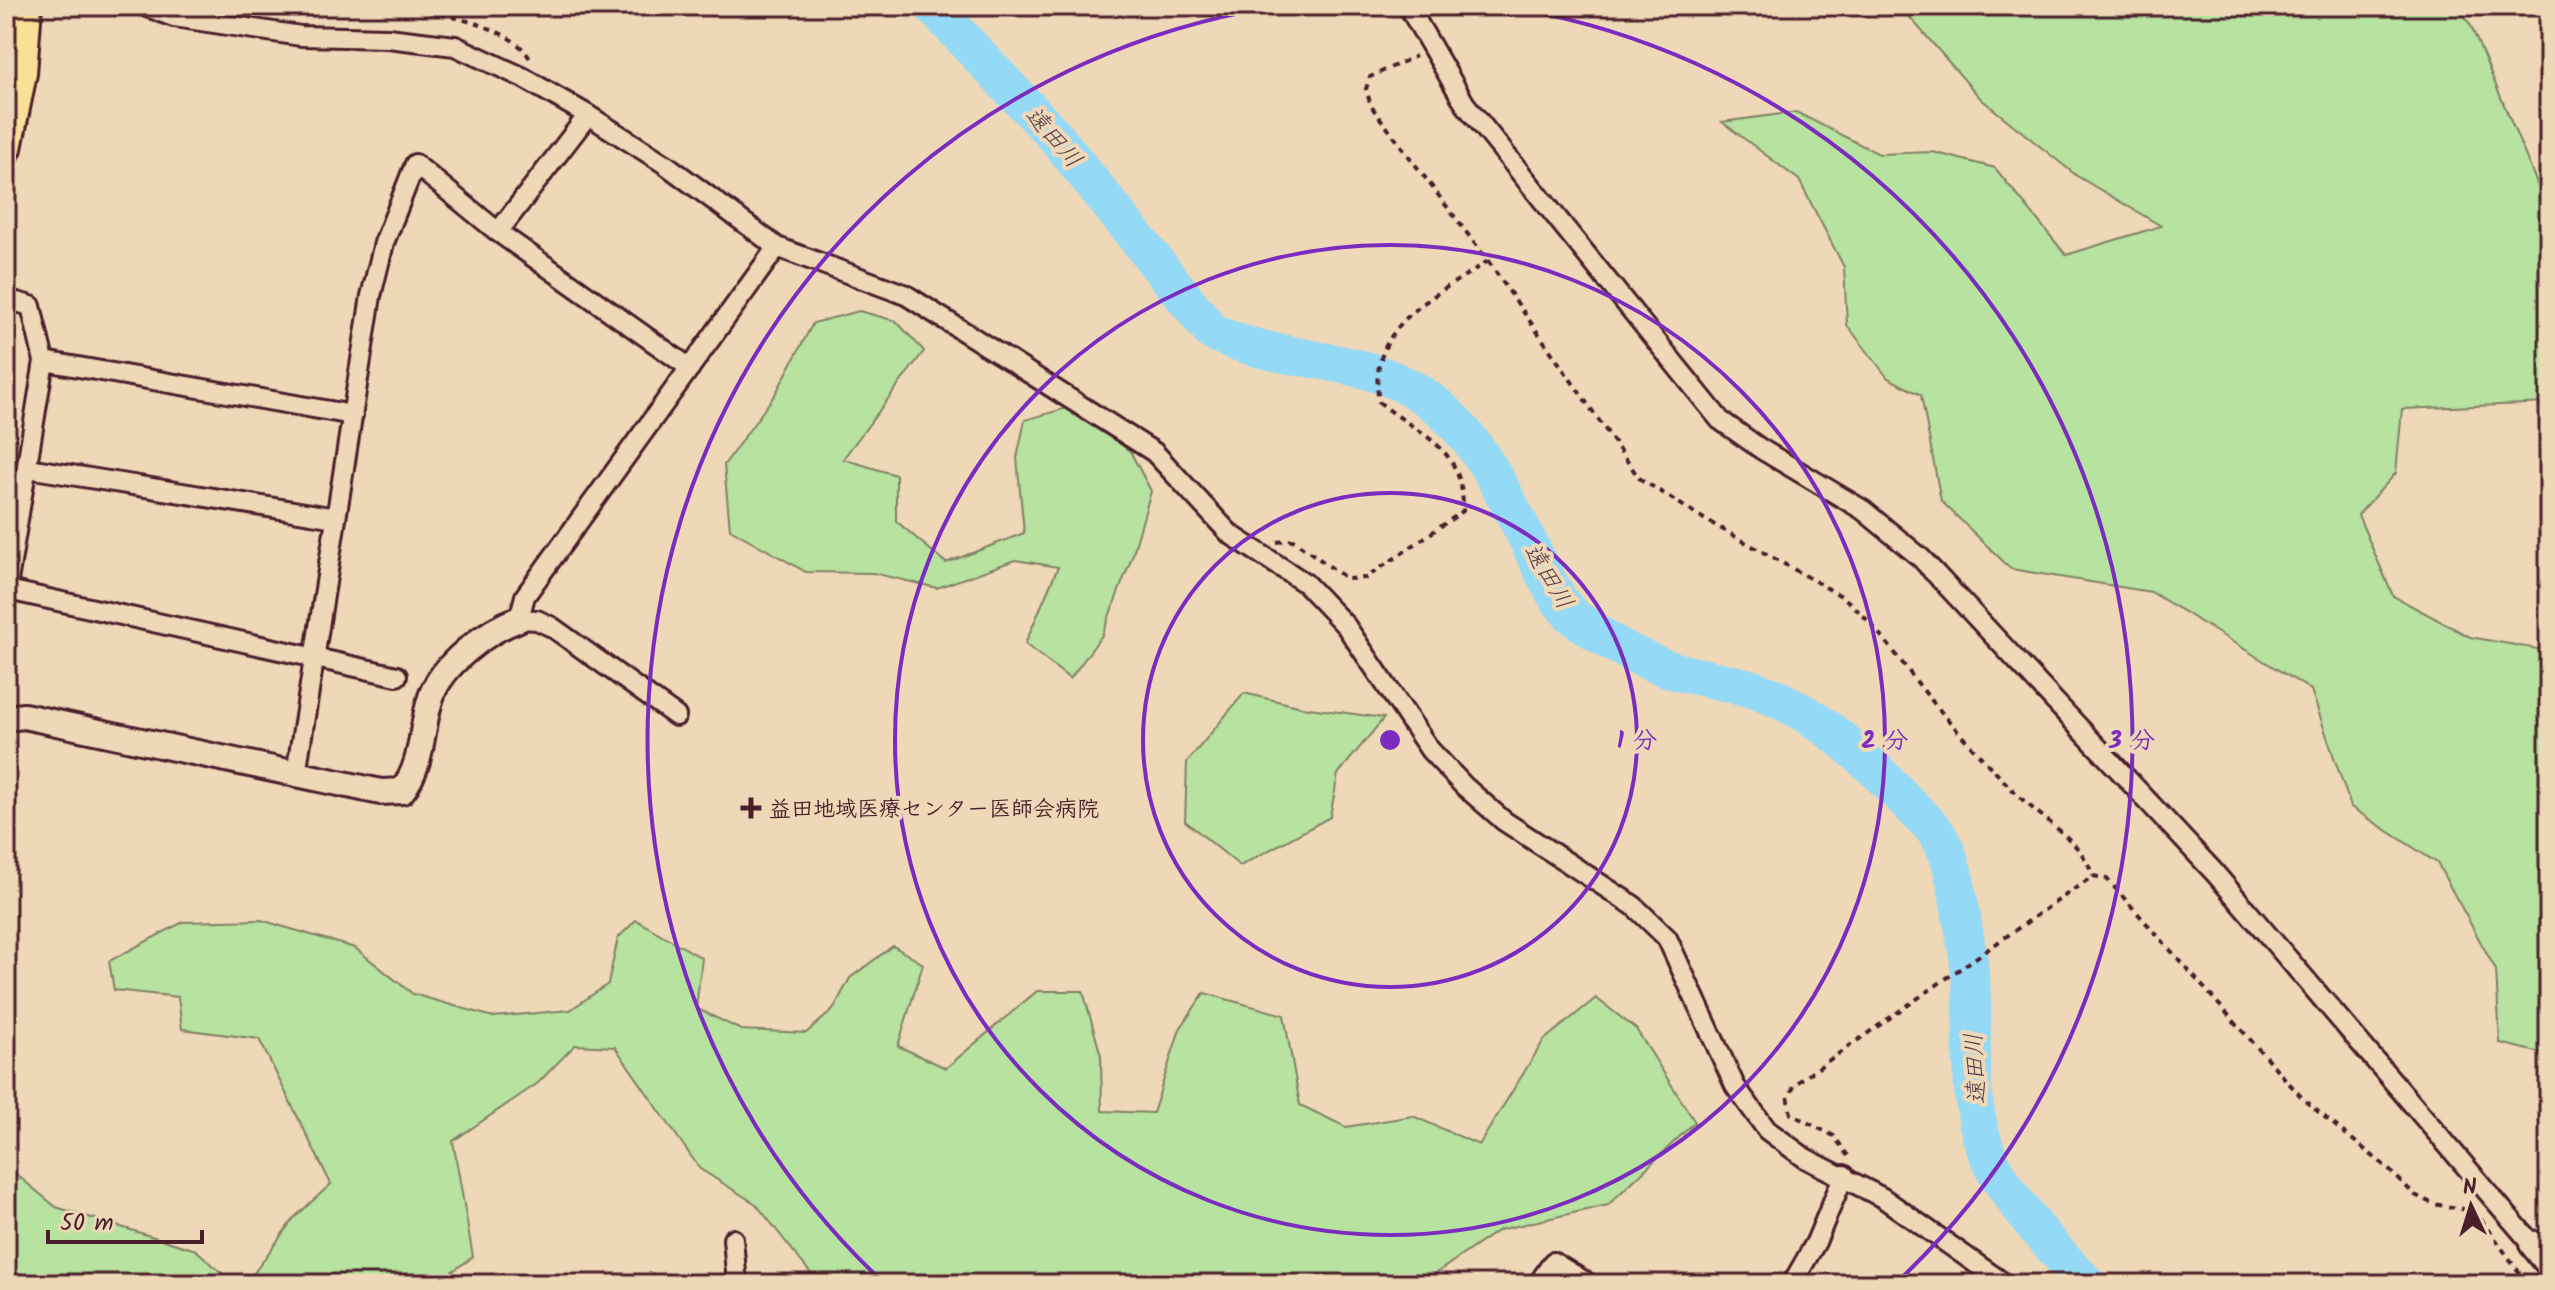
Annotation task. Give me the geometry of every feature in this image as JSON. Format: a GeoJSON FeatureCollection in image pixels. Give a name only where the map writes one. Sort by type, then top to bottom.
{"type":"FeatureCollection","features":[{"type":"Feature","properties":{"kind":"highway"},"geometry":{"type":"LineString","coordinates":[[6,148],[21,73],[26,6]]}},
{"type":"Feature","properties":{"kind":"street"},"geometry":{"type":"LineString","coordinates":[[145,6],[174,17],[301,36],[388,38],[455,46],[522,77],[588,115],[665,164],[777,247],[906,295],[1154,452],[1230,534],[1305,583],[1346,626],[1430,750],[1464,786],[1504,821],[1634,906],[1667,938],[1735,1086],[1767,1130],[1805,1158],[1844,1175],[1883,1198],[2005,1284]]}},
{"type":"Feature","properties":{"kind":"street"},"geometry":{"type":"LineString","coordinates":[[1408,6],[1465,104],[1720,420],[1761,449],[1863,510],[1921,558],[2214,872],[2532,1244],[2546,1271]]}},
{"type":"Feature","properties":{"kind":"street"},"geometry":{"type":"LineString","coordinates":[[498,232],[588,115]]}},
{"type":"Feature","properties":{"kind":"street"},"geometry":{"type":"LineString","coordinates":[[296,774],[371,296],[384,243],[415,164],[498,232],[690,368]]}},
{"type":"Feature","properties":{"kind":"street"},"geometry":{"type":"LineString","coordinates":[[519,619],[525,596],[777,247]]}},
{"type":"Feature","properties":{"kind":"street"},"geometry":{"type":"LineString","coordinates":[[6,299],[31,306],[44,361],[7,592],[397,676]]}},
{"type":"Feature","properties":{"kind":"street"},"geometry":{"type":"LineString","coordinates":[[44,361],[353,415]]}},
{"type":"Feature","properties":{"kind":"street"},"geometry":{"type":"LineString","coordinates":[[28,468],[336,518]]}},
{"type":"Feature","properties":{"kind":"street"},"geometry":{"type":"LineString","coordinates":[[6,718],[24,716],[381,792],[402,791],[416,773],[432,695],[448,669],[501,625],[519,619],[537,620],[552,627],[676,716]]}},
{"type":"Feature","properties":{"kind":"street"},"geometry":{"type":"LineString","coordinates":[[1792,1284],[1816,1242],[1844,1175]]}},
{"type":"Feature","properties":{"kind":"street"},"geometry":{"type":"LineString","coordinates":[[733,1239],[737,1284]]}},
{"type":"Feature","properties":{"kind":"street"},"geometry":{"type":"LineString","coordinates":[[1538,1284],[1553,1262],[1589,1284]]}},
{"type":"Feature","properties":{"kind":"path"},"geometry":{"type":"LineString","coordinates":[[393,6],[450,16],[496,32],[528,54],[534,68],[522,77]]}},
{"type":"Feature","properties":{"kind":"path"},"geometry":{"type":"LineString","coordinates":[[1432,48],[1370,77],[1366,89],[1371,106],[1488,261],[1639,478],[1704,519],[1843,597],[1859,610],[1928,696],[2024,800],[2058,828],[2090,866],[2093,876]]}},
{"type":"Feature","properties":{"kind":"path"},"geometry":{"type":"LineString","coordinates":[[1260,552],[1276,542],[1293,540],[1347,579],[1366,578],[1463,511],[1463,485],[1450,459],[1423,430],[1379,402],[1376,386],[1390,334],[1405,316],[1488,261]]}},
{"type":"Feature","properties":{"kind":"path"},"geometry":{"type":"LineString","coordinates":[[1844,1175],[1848,1153],[1834,1136],[1791,1114],[1788,1100],[1795,1084],[2093,876],[2107,879],[2305,1101],[2385,1166],[2415,1195],[2433,1204],[2463,1209],[2480,1218],[2522,1276],[2546,1271]]}},
{"type":"Feature","properties":{"kind":"green space"},"geometry":{"type":"Polygon","coordinates":[[[1900,6],[2458,6],[2471,26],[2549,212],[2549,403],[2402,409],[2396,473],[2358,515],[2393,596],[2470,637],[2549,651],[2549,1055],[2500,1043],[2496,970],[2437,863],[2351,807],[2311,690],[2151,592],[2011,569],[1941,501],[1921,395],[1888,378],[1847,325],[1844,267],[1799,180],[1722,122],[1796,112],[1879,154],[1933,152],[1995,168],[2066,255],[2161,226],[2077,176],[1981,99],[1900,6]]]}},
{"type":"Feature","properties":{"kind":"green space"},"geometry":{"type":"Polygon","coordinates":[[[859,311],[896,321],[924,351],[843,459],[896,475],[896,521],[946,563],[1024,533],[1017,458],[1025,420],[1070,407],[1130,451],[1151,491],[1132,557],[1102,635],[1070,679],[1025,644],[1058,567],[1015,560],[937,588],[873,573],[806,572],[730,529],[724,465],[776,393],[813,323],[859,311]]]}},
{"type":"Feature","properties":{"kind":"green space"},"geometry":{"type":"Polygon","coordinates":[[[1244,693],[1302,707],[1384,718],[1338,774],[1330,817],[1240,866],[1185,821],[1187,762],[1244,693]]]}},
{"type":"Feature","properties":{"kind":"green space"},"geometry":{"type":"Polygon","coordinates":[[[261,920],[355,948],[413,994],[493,1017],[570,1010],[608,984],[618,938],[636,920],[702,958],[696,1008],[741,1030],[806,1033],[833,1010],[850,978],[893,946],[923,964],[898,1046],[946,1068],[1037,991],[1083,991],[1101,1056],[1102,1111],[1153,1113],[1180,1029],[1204,993],[1284,1015],[1300,1105],[1346,1127],[1413,1116],[1479,1145],[1544,1040],[1596,998],[1636,1029],[1695,1122],[1608,1205],[1499,1230],[1420,1284],[819,1284],[756,1204],[700,1169],[615,1047],[575,1045],[538,1083],[453,1141],[473,1257],[434,1284],[246,1284],[294,1218],[331,1184],[259,1039],[182,1029],[178,997],[114,990],[109,961],[183,922],[261,920]]]}},
{"type":"Feature","properties":{"kind":"green space"},"geometry":{"type":"Polygon","coordinates":[[[6,1166],[56,1207],[196,1250],[234,1284],[7,1284],[16,1263],[6,1252],[6,1166]]]}},
{"type":"Feature","properties":{"kind":"waterway","name":"遠田川"},"geometry":{"type":"LineString","coordinates":[[932,6],[1053,134],[1212,332],[1265,350],[1377,374],[1403,384],[1428,399],[1476,448],[1501,488],[1551,588],[1563,606],[1578,620],[1652,663],[1757,691],[1807,715],[1861,756],[1931,826],[1950,860],[1965,934],[1971,988],[1974,1098],[1985,1148],[2016,1202],[2087,1284]]}},
{"type":"Feature","properties":{"kind":"place","name":"益田地域医療センター医師会病院"},"geometry":{"type":"Point","coordinates":[751,808]}}]}
